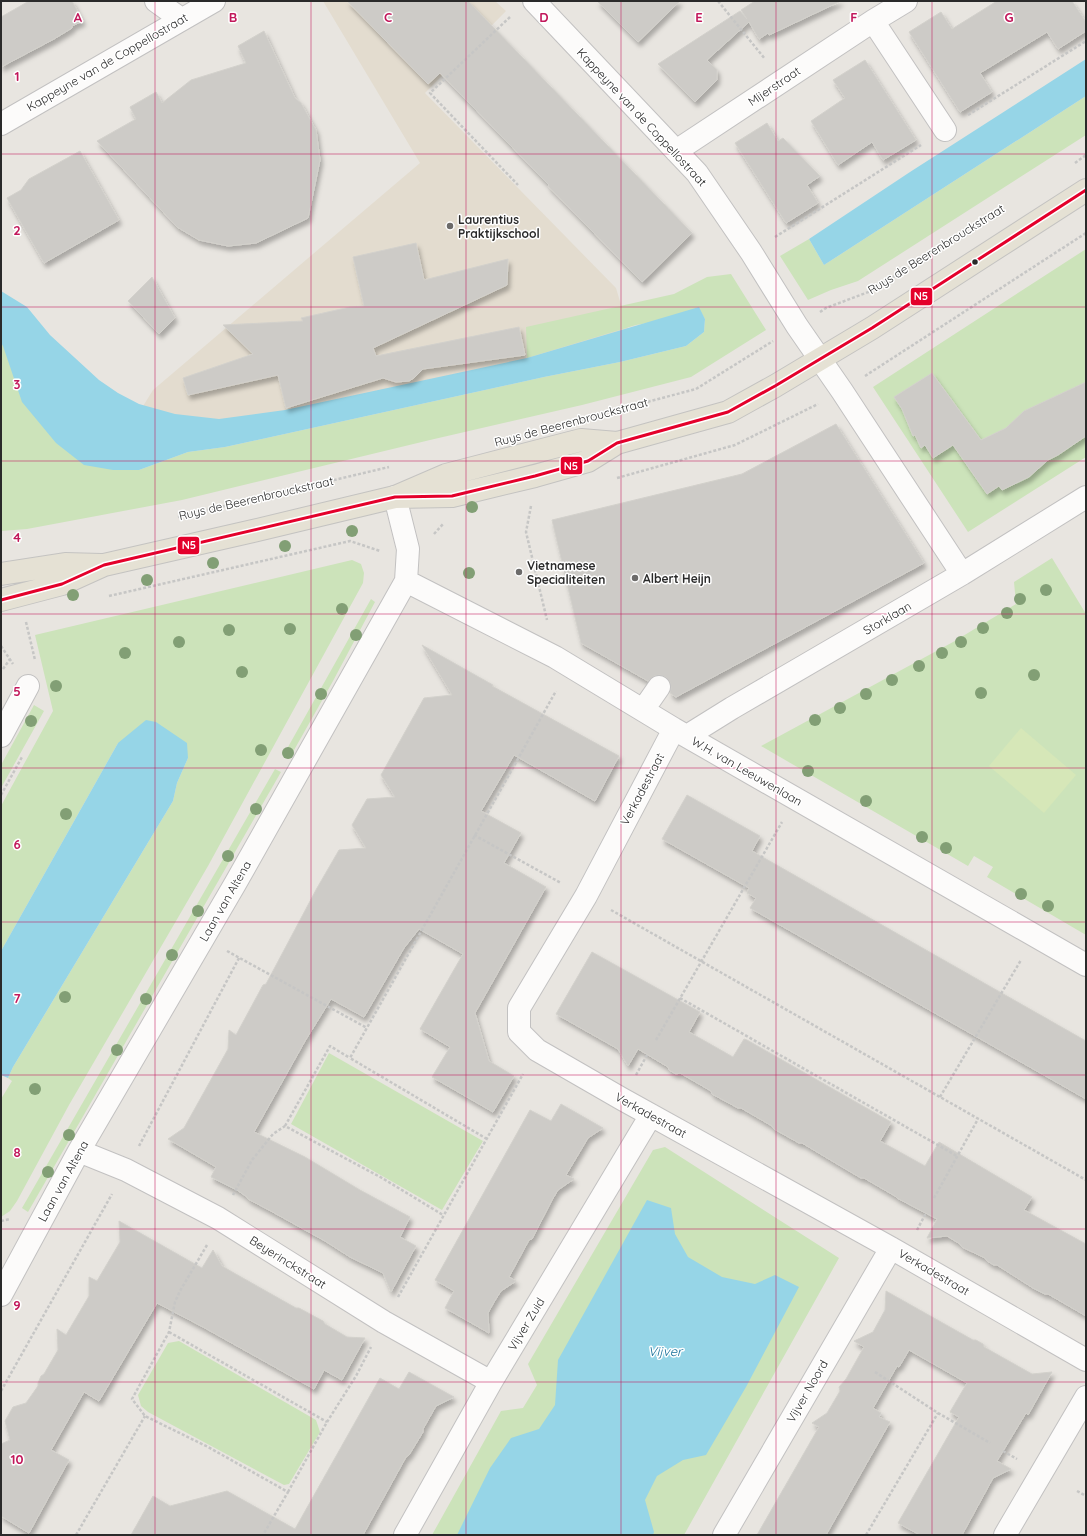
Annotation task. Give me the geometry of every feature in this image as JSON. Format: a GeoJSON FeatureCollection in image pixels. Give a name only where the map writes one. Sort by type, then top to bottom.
{"type":"FeatureCollection","features":[{"type":"Feature","properties":{"kind":"main road","name":"Ruys de Beerenbrouckstraat"},"geometry":{"type":"LineString","coordinates":[[395,497],[452,496],[527,478],[588,461],[617,443],[728,412],[878,324],[1086,190]]}},
{"type":"Feature","properties":{"kind":"main road","name":"Ruys de Beerenbrouckstraat"},"geometry":{"type":"LineString","coordinates":[[1,600],[62,584],[104,565],[395,497],[446,475],[581,440],[617,443]]}},
{"type":"Feature","properties":{"kind":"main road","name":"Ruys de Beerenbrouckstraat"},"geometry":{"type":"LineString","coordinates":[[1,574],[65,564],[104,565]]}},
{"type":"Feature","properties":{"kind":"street"},"geometry":{"type":"LineString","coordinates":[[156,1],[181,19]]}},
{"type":"Feature","properties":{"kind":"street","name":"Kappeyne van de Coppellostraat"},"geometry":{"type":"LineString","coordinates":[[1,124],[214,1]]}},
{"type":"Feature","properties":{"kind":"street","name":"Kappeyne van de Coppellostraat"},"geometry":{"type":"LineString","coordinates":[[534,1],[697,173],[751,252],[797,326],[962,574]]}},
{"type":"Feature","properties":{"kind":"street","name":"Mijerstraat"},"geometry":{"type":"LineString","coordinates":[[676,151],[873,21],[906,1]]}},
{"type":"Feature","properties":{"kind":"street"},"geometry":{"type":"LineString","coordinates":[[873,21],[945,130]]}},
{"type":"Feature","properties":{"kind":"street","name":"Laan van Altena"},"geometry":{"type":"LineString","coordinates":[[1,1295],[8,1265],[80,1151],[204,937],[406,580],[408,549],[395,497]]}},
{"type":"Feature","properties":{"kind":"street","name":"Storklaan"},"geometry":{"type":"LineString","coordinates":[[680,732],[738,704],[962,574],[1086,497]]}},
{"type":"Feature","properties":{"kind":"street","name":"W.H. van Leeuwenlaan"},"geometry":{"type":"LineString","coordinates":[[406,580],[563,661],[680,732],[1086,965]]}},
{"type":"Feature","properties":{"kind":"street"},"geometry":{"type":"LineString","coordinates":[[1,736],[28,686]]}},
{"type":"Feature","properties":{"kind":"street"},"geometry":{"type":"LineString","coordinates":[[643,710],[659,687]]}},
{"type":"Feature","properties":{"kind":"street","name":"Verkadestraat"},"geometry":{"type":"LineString","coordinates":[[680,732],[586,896],[519,1008],[519,1032],[537,1050],[891,1248],[1086,1360]]}},
{"type":"Feature","properties":{"kind":"street","name":"Vijver Zuid"},"geometry":{"type":"LineString","coordinates":[[405,1535],[491,1382],[651,1115]]}},
{"type":"Feature","properties":{"kind":"street","name":"Beyerinckstraat"},"geometry":{"type":"LineString","coordinates":[[80,1151],[126,1170],[220,1220],[384,1322],[491,1382]]}},
{"type":"Feature","properties":{"kind":"street","name":"Vijver Noord"},"geometry":{"type":"LineString","coordinates":[[724,1535],[891,1248]]}},
{"type":"Feature","properties":{"kind":"street"},"geometry":{"type":"LineString","coordinates":[[1005,1535],[1086,1397]]}},
{"type":"Feature","properties":{"kind":"path"},"geometry":{"type":"LineString","coordinates":[[718,1],[783,81]]}},
{"type":"Feature","properties":{"kind":"path"},"geometry":{"type":"LineString","coordinates":[[515,12],[430,93],[518,185]]}},
{"type":"Feature","properties":{"kind":"path"},"geometry":{"type":"LineString","coordinates":[[751,252],[1086,41]]}},
{"type":"Feature","properties":{"kind":"path"},"geometry":{"type":"LineString","coordinates":[[1073,164],[1086,155]]}},
{"type":"Feature","properties":{"kind":"path","name":"Ruys de Beerenbrouckstraat"},"geometry":{"type":"LineString","coordinates":[[607,413],[696,389],[826,308],[871,291],[958,236]]}},
{"type":"Feature","properties":{"kind":"path","name":"Ruys de Beerenbrouckstraat"},"geometry":{"type":"LineString","coordinates":[[177,517],[394,466]]}},
{"type":"Feature","properties":{"kind":"path"},"geometry":{"type":"LineString","coordinates":[[350,1058],[474,835],[563,661],[526,532],[532,501],[527,478]]}},
{"type":"Feature","properties":{"kind":"path"},"geometry":{"type":"LineString","coordinates":[[106,596],[350,541],[384,552],[408,549]]}},
{"type":"Feature","properties":{"kind":"path"},"geometry":{"type":"LineString","coordinates":[[1,672],[10,659]]}},
{"type":"Feature","properties":{"kind":"path"},"geometry":{"type":"LineString","coordinates":[[656,1040],[795,798]]}},
{"type":"Feature","properties":{"kind":"path"},"geometry":{"type":"LineString","coordinates":[[474,835],[586,896],[1086,1180]]}},
{"type":"Feature","properties":{"kind":"path"},"geometry":{"type":"LineString","coordinates":[[940,1097],[1035,936]]}},
{"type":"Feature","properties":{"kind":"path"},"geometry":{"type":"LineString","coordinates":[[204,937],[239,958],[367,1028]]}},
{"type":"Feature","properties":{"kind":"path"},"geometry":{"type":"LineString","coordinates":[[680,998],[957,1156]]}},
{"type":"Feature","properties":{"kind":"path"},"geometry":{"type":"LineString","coordinates":[[288,1492],[208,1447],[145,1416],[132,1399],[169,1332],[175,1302],[180,1291],[252,1160],[273,1134],[285,1126],[330,1046],[487,1139]]}},
{"type":"Feature","properties":{"kind":"path"},"geometry":{"type":"LineString","coordinates":[[263,1535],[327,1422],[356,1376],[443,1215],[537,1050]]}},
{"type":"Feature","properties":{"kind":"path"},"geometry":{"type":"LineString","coordinates":[[934,1198],[978,1119]]}},
{"type":"Feature","properties":{"kind":"path"},"geometry":{"type":"LineString","coordinates":[[285,1126],[382,1178],[443,1215]]}},
{"type":"Feature","properties":{"kind":"path"},"geometry":{"type":"LineString","coordinates":[[1,1221],[11,1219]]}},
{"type":"Feature","properties":{"kind":"path"},"geometry":{"type":"LineString","coordinates":[[169,1332],[327,1422]]}},
{"type":"Feature","properties":{"kind":"path"},"geometry":{"type":"LineString","coordinates":[[876,1372],[990,1443]]}},
{"type":"Feature","properties":{"kind":"path"},"geometry":{"type":"LineString","coordinates":[[866,1535],[938,1412]]}},
{"type":"Feature","properties":{"kind":"path"},"geometry":{"type":"LineString","coordinates":[[76,1535],[145,1416]]}},
{"type":"Feature","properties":{"kind":"path"},"geometry":{"type":"LineString","coordinates":[[1077,1491],[1086,1496]]}},
{"type":"Feature","properties":{"kind":"shaded area","name":"Laurentius Praktijkschool"},"geometry":{"type":"Polygon","coordinates":[[[323,1],[495,1],[506,11],[425,93],[616,288],[630,335],[284,421],[212,419],[140,411],[153,390],[420,163],[323,1]]]}},
{"type":"Feature","properties":{"kind":"green space"},"geometry":{"type":"Polygon","coordinates":[[[1086,96],[1086,135],[858,281],[808,300],[780,256],[809,239],[824,265],[1086,96]]]}},
{"type":"Feature","properties":{"kind":"green space"},"geometry":{"type":"Polygon","coordinates":[[[1086,249],[1086,457],[968,532],[873,387],[1086,249]]]}},
{"type":"Feature","properties":{"kind":"green space"},"geometry":{"type":"Polygon","coordinates":[[[731,274],[766,330],[691,377],[582,405],[182,500],[27,529],[1,531],[1,343],[139,470],[188,452],[225,447],[544,377],[620,362],[686,346],[704,332],[705,319],[702,314],[636,325],[527,358],[526,327],[674,294],[707,277],[731,274]]]}},
{"type":"Feature","properties":{"kind":"green space"},"geometry":{"type":"Polygon","coordinates":[[[1052,558],[1086,614],[1086,935],[987,877],[993,867],[974,856],[968,866],[761,746],[953,642],[1016,604],[1014,582],[1052,558]]]}},
{"type":"Feature","properties":{"kind":"green space"},"geometry":{"type":"Polygon","coordinates":[[[352,560],[361,564],[364,573],[363,583],[208,866],[69,1105],[17,1201],[10,1211],[1,1217],[1,1099],[12,1081],[8,1078],[13,1067],[173,801],[177,783],[188,758],[118,743],[1,951],[1,806],[53,711],[35,635],[352,560]]]}},
{"type":"Feature","properties":{"kind":"green space"},"geometry":{"type":"Polygon","coordinates":[[[371,599],[375,602],[333,681],[289,759],[283,756],[371,599]]]}},
{"type":"Feature","properties":{"kind":"green space"},"geometry":{"type":"Polygon","coordinates":[[[34,705],[44,711],[1,788],[1,765],[34,705]]]}},
{"type":"Feature","properties":{"kind":"green space"},"geometry":{"type":"Polygon","coordinates":[[[1021,728],[1076,775],[1044,813],[989,766],[1021,728]]]}},
{"type":"Feature","properties":{"kind":"green space"},"geometry":{"type":"Polygon","coordinates":[[[275,769],[281,772],[28,1212],[22,1208],[275,769]]]}},
{"type":"Feature","properties":{"kind":"green space"},"geometry":{"type":"Polygon","coordinates":[[[329,1053],[483,1141],[442,1210],[291,1124],[329,1053]]]}},
{"type":"Feature","properties":{"kind":"green space","name":"Vijver"},"geometry":{"type":"Polygon","coordinates":[[[665,1147],[839,1258],[684,1535],[432,1535],[501,1411],[523,1408],[537,1385],[528,1364],[653,1150],[665,1147]]]}},
{"type":"Feature","properties":{"kind":"green space"},"geometry":{"type":"Polygon","coordinates":[[[179,1341],[316,1420],[320,1432],[289,1484],[284,1485],[148,1412],[141,1406],[138,1395],[168,1343],[179,1341]]]}},
{"type":"Feature","properties":{"kind":"water"},"geometry":{"type":"Polygon","coordinates":[[[1086,59],[1086,96],[824,265],[809,239],[1086,59]]]}},
{"type":"Feature","properties":{"kind":"water"},"geometry":{"type":"Polygon","coordinates":[[[1,291],[27,307],[50,335],[99,380],[118,393],[139,404],[175,414],[219,419],[285,410],[527,358],[699,307],[705,319],[704,332],[686,346],[620,362],[544,377],[225,447],[188,452],[139,470],[113,470],[84,465],[56,443],[22,402],[1,343],[1,291]]]}},
{"type":"Feature","properties":{"kind":"water"},"geometry":{"type":"Polygon","coordinates":[[[146,720],[156,722],[187,743],[188,758],[177,783],[173,801],[13,1067],[8,1078],[1,1075],[1,951],[118,743],[146,720]]]}},
{"type":"Feature","properties":{"kind":"water","name":"Vijver"},"geometry":{"type":"Polygon","coordinates":[[[647,1200],[671,1208],[675,1234],[688,1257],[722,1277],[755,1284],[775,1275],[799,1287],[746,1387],[706,1455],[683,1460],[657,1476],[645,1500],[654,1532],[653,1535],[457,1535],[490,1468],[511,1438],[539,1429],[555,1405],[558,1360],[647,1200]]]}},
{"type":"Feature","properties":{"kind":"building"},"geometry":{"type":"Polygon","coordinates":[[[29,1],[72,1],[83,21],[72,26],[72,28],[54,39],[1,67],[1,17],[29,1]]]}},
{"type":"Feature","properties":{"kind":"building"},"geometry":{"type":"Polygon","coordinates":[[[347,1],[468,1],[692,233],[642,282],[440,73],[428,84],[347,1]]]}},
{"type":"Feature","properties":{"kind":"building"},"geometry":{"type":"Polygon","coordinates":[[[597,1],[680,1],[638,42],[597,1]]]}},
{"type":"Feature","properties":{"kind":"building"},"geometry":{"type":"Polygon","coordinates":[[[755,1],[841,1],[769,35],[768,33],[759,39],[749,22],[707,60],[717,70],[717,80],[695,102],[658,64],[740,11],[747,19],[741,10],[755,1]]]}},
{"type":"Feature","properties":{"kind":"building"},"geometry":{"type":"Polygon","coordinates":[[[997,1],[1072,1],[1086,22],[1086,31],[1058,49],[1047,32],[980,73],[992,92],[960,112],[909,32],[941,12],[952,29],[997,1]]]}},
{"type":"Feature","properties":{"kind":"building"},"geometry":{"type":"Polygon","coordinates":[[[264,31],[295,98],[301,103],[316,130],[320,160],[308,218],[256,243],[228,246],[199,240],[177,227],[97,141],[136,119],[130,107],[156,92],[162,103],[191,80],[246,63],[238,46],[264,31]]]}},
{"type":"Feature","properties":{"kind":"building"},"geometry":{"type":"Polygon","coordinates":[[[865,60],[916,140],[883,160],[872,142],[838,165],[811,121],[845,98],[833,80],[865,60]]]}},
{"type":"Feature","properties":{"kind":"building"},"geometry":{"type":"Polygon","coordinates":[[[767,123],[778,141],[783,138],[820,176],[807,185],[818,203],[786,223],[735,143],[767,123]]]}},
{"type":"Feature","properties":{"kind":"building"},"geometry":{"type":"Polygon","coordinates":[[[80,151],[119,220],[44,263],[7,198],[21,190],[29,179],[80,151]]]}},
{"type":"Feature","properties":{"kind":"building"},"geometry":{"type":"Polygon","coordinates":[[[416,243],[424,280],[508,259],[507,285],[373,348],[376,356],[519,327],[525,355],[423,369],[409,381],[396,382],[383,378],[286,408],[278,375],[188,395],[183,378],[253,354],[223,325],[303,321],[301,318],[350,307],[364,306],[353,257],[416,243]]]}},
{"type":"Feature","properties":{"kind":"building"},"geometry":{"type":"Polygon","coordinates":[[[152,277],[175,318],[159,334],[128,301],[152,277]]]}},
{"type":"Feature","properties":{"kind":"building"},"geometry":{"type":"Polygon","coordinates":[[[932,373],[981,440],[1006,428],[1024,411],[1086,382],[1086,436],[1048,460],[1029,477],[1002,490],[999,486],[987,494],[953,445],[933,458],[925,445],[921,448],[915,435],[913,436],[902,409],[894,397],[932,373]]]}},
{"type":"Feature","properties":{"kind":"building"},"geometry":{"type":"Polygon","coordinates":[[[836,424],[924,563],[676,697],[670,693],[670,682],[666,677],[660,675],[654,676],[648,681],[581,643],[552,520],[742,474],[836,424]]]}},
{"type":"Feature","properties":{"kind":"building"},"geometry":{"type":"Polygon","coordinates":[[[422,645],[493,685],[492,686],[619,756],[595,801],[514,755],[481,811],[521,833],[504,863],[546,887],[475,1013],[489,1061],[514,1076],[493,1112],[432,1077],[450,1047],[420,1029],[463,954],[419,929],[404,948],[364,1017],[331,999],[305,1041],[254,1132],[305,1157],[360,1190],[410,1217],[400,1237],[416,1246],[391,1292],[383,1273],[350,1257],[325,1241],[248,1199],[237,1190],[211,1177],[216,1167],[168,1139],[184,1128],[228,1049],[229,1030],[236,1035],[263,985],[266,984],[339,850],[366,848],[352,825],[367,799],[395,797],[381,775],[424,698],[452,695],[422,645]]]}},
{"type":"Feature","properties":{"kind":"building"},"geometry":{"type":"Polygon","coordinates":[[[687,795],[760,836],[752,851],[1086,1041],[1086,1099],[750,908],[756,898],[747,893],[749,888],[662,839],[687,795]]]}},
{"type":"Feature","properties":{"kind":"building"},"geometry":{"type":"Polygon","coordinates":[[[592,952],[700,1012],[689,1032],[733,1057],[744,1039],[747,1040],[891,1122],[880,1141],[925,1166],[939,1142],[1032,1197],[1024,1210],[1086,1244],[1086,1316],[1048,1294],[1033,1288],[997,1265],[987,1261],[985,1258],[962,1247],[960,1244],[947,1236],[927,1238],[937,1219],[897,1198],[864,1178],[861,1178],[802,1143],[799,1143],[774,1129],[772,1126],[741,1108],[738,1108],[712,1094],[711,1091],[680,1073],[676,1074],[669,1070],[668,1067],[638,1049],[628,1066],[618,1049],[556,1014],[592,952]]]}},
{"type":"Feature","properties":{"kind":"building"},"geometry":{"type":"Polygon","coordinates":[[[561,1104],[603,1128],[588,1138],[566,1175],[574,1179],[558,1190],[532,1239],[529,1240],[509,1277],[516,1281],[501,1291],[494,1302],[488,1313],[489,1333],[445,1308],[454,1291],[435,1280],[530,1110],[551,1121],[561,1104]]]}},
{"type":"Feature","properties":{"kind":"building"},"geometry":{"type":"Polygon","coordinates":[[[119,1221],[202,1268],[213,1250],[222,1266],[234,1273],[296,1308],[299,1308],[323,1321],[325,1324],[347,1337],[365,1338],[342,1380],[324,1370],[314,1389],[157,1303],[99,1401],[84,1392],[51,1450],[69,1460],[29,1533],[1,1516],[1,1444],[10,1440],[5,1421],[13,1407],[26,1403],[38,1386],[41,1376],[44,1374],[58,1350],[57,1329],[66,1335],[89,1296],[89,1277],[97,1281],[120,1242],[119,1221]]]}},
{"type":"Feature","properties":{"kind":"building"},"geometry":{"type":"Polygon","coordinates":[[[886,1291],[973,1340],[976,1340],[983,1344],[984,1347],[1032,1374],[1052,1372],[1028,1415],[1026,1413],[997,1461],[1011,1469],[993,1478],[962,1535],[920,1535],[898,1523],[959,1417],[950,1412],[967,1383],[909,1350],[899,1367],[897,1366],[873,1408],[881,1413],[879,1417],[890,1422],[826,1535],[757,1535],[819,1427],[812,1423],[827,1413],[840,1391],[839,1387],[846,1379],[864,1347],[854,1341],[873,1332],[885,1310],[886,1291]]]}},
{"type":"Feature","properties":{"kind":"building"},"geometry":{"type":"Polygon","coordinates":[[[409,1372],[454,1397],[436,1406],[423,1429],[423,1432],[409,1455],[406,1457],[363,1535],[131,1535],[153,1496],[170,1506],[227,1491],[295,1529],[380,1378],[399,1389],[409,1372]]]}},
{"type":"Feature","properties":{"kind":"transit line","name":"N5"},"geometry":{"type":"LineString","coordinates":[[1,600],[62,584],[104,565],[395,497],[452,496],[535,476],[588,461],[617,443],[728,412],[775,386],[872,328],[1086,190]]}},
{"type":"Feature","properties":{"kind":"place","name":"Laurentius Praktijkschool"},"geometry":{"type":"Point","coordinates":[450,226]}},
{"type":"Feature","properties":{"kind":"place","name":"Vietnamese Specialiteiten"},"geometry":{"type":"Point","coordinates":[519,572]}},
{"type":"Feature","properties":{"kind":"place","name":"Albert Heijn"},"geometry":{"type":"Point","coordinates":[635,578]}}]}
